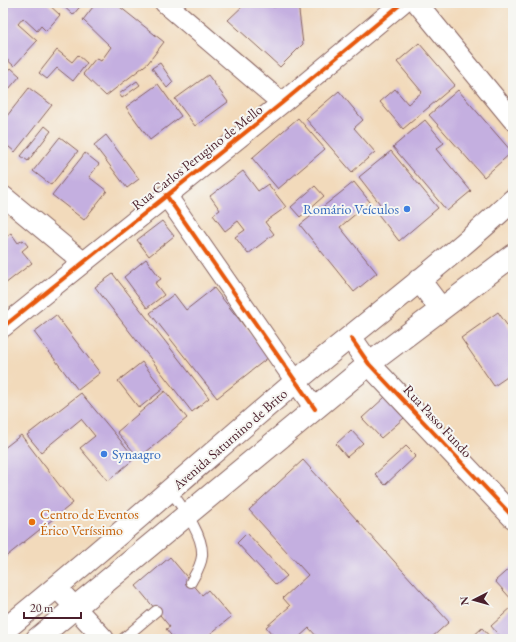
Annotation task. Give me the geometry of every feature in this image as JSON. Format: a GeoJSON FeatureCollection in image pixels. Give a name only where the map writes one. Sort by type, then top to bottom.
{"type":"FeatureCollection","features":[{"type":"Feature","properties":{"kind":"main road","name":"Avenida Saturnino de Brito"},"geometry":{"type":"LineString","coordinates":[[3,631],[57,588],[296,382],[351,338],[419,280],[510,211]]}},
{"type":"Feature","properties":{"kind":"main road","name":"Avenida Saturnino de Brito"},"geometry":{"type":"LineString","coordinates":[[37,639],[368,364],[513,255]]}},
{"type":"Feature","properties":{"kind":"main road"},"geometry":{"type":"LineString","coordinates":[[419,280],[441,309]]}},
{"type":"Feature","properties":{"kind":"main road","name":"Rua Passo Fundo"},"geometry":{"type":"LineString","coordinates":[[351,338],[368,364],[513,517]]}},
{"type":"Feature","properties":{"kind":"street"},"geometry":{"type":"LineString","coordinates":[[165,3],[282,104]]}},
{"type":"Feature","properties":{"kind":"street","name":"Rua Carlos Perugino de Mello"},"geometry":{"type":"LineString","coordinates":[[3,327],[166,195],[282,104],[402,3]]}},
{"type":"Feature","properties":{"kind":"street"},"geometry":{"type":"LineString","coordinates":[[417,3],[513,120]]}},
{"type":"Feature","properties":{"kind":"street"},"geometry":{"type":"LineString","coordinates":[[166,195],[315,409]]}},
{"type":"Feature","properties":{"kind":"street"},"geometry":{"type":"LineString","coordinates":[[3,196],[83,262]]}},
{"type":"Feature","properties":{"kind":"street"},"geometry":{"type":"LineString","coordinates":[[57,588],[104,639]]}},
{"type":"Feature","properties":{"kind":"lane"},"geometry":{"type":"LineString","coordinates":[[170,490],[187,514],[200,540],[202,555],[200,568],[191,582]]}},
{"type":"Feature","properties":{"kind":"lane"},"geometry":{"type":"LineString","coordinates":[[123,639],[156,611]]}},
{"type":"Feature","properties":{"kind":"building"},"geometry":{"type":"Polygon","coordinates":[[[3,3],[47,3],[60,15],[46,31],[41,26],[37,31],[23,18],[18,24],[37,41],[14,66],[3,56],[3,3]]]}},
{"type":"Feature","properties":{"kind":"building"},"geometry":{"type":"Polygon","coordinates":[[[60,3],[83,3],[73,15],[60,3]]]}},
{"type":"Feature","properties":{"kind":"building"},"geometry":{"type":"Polygon","coordinates":[[[96,3],[115,3],[164,42],[148,63],[106,96],[83,74],[96,58],[101,61],[111,47],[83,20],[96,3]]]}},
{"type":"Feature","properties":{"kind":"building"},"geometry":{"type":"Polygon","coordinates":[[[246,3],[269,3],[273,7],[298,3],[303,44],[280,67],[228,20],[246,3]]]}},
{"type":"Feature","properties":{"kind":"building"},"geometry":{"type":"Polygon","coordinates":[[[419,43],[455,85],[403,129],[380,102],[395,89],[408,104],[422,92],[397,62],[419,43]]]}},
{"type":"Feature","properties":{"kind":"building"},"geometry":{"type":"Polygon","coordinates":[[[57,50],[72,62],[78,55],[87,63],[73,81],[57,68],[47,79],[39,73],[57,50]]]}},
{"type":"Feature","properties":{"kind":"building"},"geometry":{"type":"Polygon","coordinates":[[[160,63],[173,82],[167,88],[152,68],[160,63]]]}},
{"type":"Feature","properties":{"kind":"building"},"geometry":{"type":"Polygon","coordinates":[[[11,68],[20,76],[3,96],[3,77],[11,68]]]}},
{"type":"Feature","properties":{"kind":"building"},"geometry":{"type":"Polygon","coordinates":[[[208,75],[228,102],[195,126],[175,99],[208,75]]]}},
{"type":"Feature","properties":{"kind":"building"},"geometry":{"type":"Polygon","coordinates":[[[137,81],[140,85],[122,98],[119,94],[137,81]]]}},
{"type":"Feature","properties":{"kind":"building"},"geometry":{"type":"Polygon","coordinates":[[[158,84],[181,116],[150,140],[126,107],[158,84]]]}},
{"type":"Feature","properties":{"kind":"building"},"geometry":{"type":"Polygon","coordinates":[[[29,88],[52,105],[15,152],[3,142],[3,121],[29,88]]]}},
{"type":"Feature","properties":{"kind":"building"},"geometry":{"type":"Polygon","coordinates":[[[458,90],[512,152],[484,177],[429,115],[458,90]]]}},
{"type":"Feature","properties":{"kind":"building"},"geometry":{"type":"Polygon","coordinates":[[[339,91],[363,120],[354,128],[375,152],[352,172],[306,119],[339,91]]]}},
{"type":"Feature","properties":{"kind":"building"},"geometry":{"type":"Polygon","coordinates":[[[298,118],[325,149],[278,189],[252,158],[298,118]]]}},
{"type":"Feature","properties":{"kind":"building"},"geometry":{"type":"Polygon","coordinates":[[[425,120],[444,143],[436,149],[471,191],[447,211],[393,147],[425,120]]]}},
{"type":"Feature","properties":{"kind":"building"},"geometry":{"type":"Polygon","coordinates":[[[45,126],[51,131],[28,161],[21,156],[45,126]]]}},
{"type":"Feature","properties":{"kind":"building"},"geometry":{"type":"Polygon","coordinates":[[[106,135],[139,179],[127,188],[94,145],[106,135]]]}},
{"type":"Feature","properties":{"kind":"building"},"geometry":{"type":"Polygon","coordinates":[[[60,137],[78,151],[51,185],[33,171],[60,137]]]}},
{"type":"Feature","properties":{"kind":"building"},"geometry":{"type":"Polygon","coordinates":[[[391,151],[438,208],[399,241],[374,209],[380,204],[359,177],[391,151]]]}},
{"type":"Feature","properties":{"kind":"building"},"geometry":{"type":"Polygon","coordinates":[[[85,153],[99,164],[89,177],[107,191],[84,220],[52,195],[85,153]]]}},
{"type":"Feature","properties":{"kind":"building"},"geometry":{"type":"Polygon","coordinates":[[[243,171],[258,191],[268,184],[286,207],[265,222],[274,234],[248,254],[235,237],[245,230],[238,221],[225,231],[213,215],[220,210],[210,196],[243,171]]]}},
{"type":"Feature","properties":{"kind":"building"},"geometry":{"type":"Polygon","coordinates":[[[354,182],[370,202],[340,227],[377,273],[354,292],[300,225],[354,182]]]}},
{"type":"Feature","properties":{"kind":"building"},"geometry":{"type":"Polygon","coordinates":[[[315,186],[324,196],[300,217],[291,207],[315,186]]]}},
{"type":"Feature","properties":{"kind":"building"},"geometry":{"type":"Polygon","coordinates":[[[162,221],[174,236],[149,256],[137,240],[162,221]]]}},
{"type":"Feature","properties":{"kind":"building"},"geometry":{"type":"Polygon","coordinates":[[[11,233],[18,243],[23,240],[28,246],[22,251],[32,263],[5,284],[3,281],[3,239],[11,233]]]}},
{"type":"Feature","properties":{"kind":"building"},"geometry":{"type":"Polygon","coordinates":[[[146,259],[161,279],[155,283],[164,295],[147,308],[124,277],[146,259]]]}},
{"type":"Feature","properties":{"kind":"building"},"geometry":{"type":"Polygon","coordinates":[[[113,274],[209,398],[192,412],[95,287],[113,274]]]}},
{"type":"Feature","properties":{"kind":"building"},"geometry":{"type":"Polygon","coordinates":[[[214,288],[269,357],[217,398],[150,313],[174,294],[186,310],[214,288]]]}},
{"type":"Feature","properties":{"kind":"building"},"geometry":{"type":"Polygon","coordinates":[[[498,312],[513,334],[513,373],[494,386],[461,338],[498,312]]]}},
{"type":"Feature","properties":{"kind":"building"},"geometry":{"type":"Polygon","coordinates":[[[56,315],[100,373],[78,390],[34,332],[56,315]]]}},
{"type":"Feature","properties":{"kind":"building"},"geometry":{"type":"Polygon","coordinates":[[[142,362],[163,389],[139,408],[118,381],[142,362]]]}},
{"type":"Feature","properties":{"kind":"building"},"geometry":{"type":"Polygon","coordinates":[[[165,391],[187,418],[139,458],[117,432],[165,391]]]}},
{"type":"Feature","properties":{"kind":"building"},"geometry":{"type":"Polygon","coordinates":[[[81,393],[135,458],[108,481],[80,448],[95,436],[81,419],[41,452],[27,435],[81,393]]]}},
{"type":"Feature","properties":{"kind":"building"},"geometry":{"type":"Polygon","coordinates":[[[385,397],[404,418],[381,438],[362,418],[385,397]]]}},
{"type":"Feature","properties":{"kind":"building"},"geometry":{"type":"Polygon","coordinates":[[[351,430],[363,443],[347,457],[336,444],[351,430]]]}},
{"type":"Feature","properties":{"kind":"building"},"geometry":{"type":"Polygon","coordinates":[[[21,435],[73,503],[3,559],[3,449],[21,435]]]}},
{"type":"Feature","properties":{"kind":"building"},"geometry":{"type":"Polygon","coordinates":[[[406,446],[416,456],[385,485],[375,474],[406,446]]]}},
{"type":"Feature","properties":{"kind":"building"},"geometry":{"type":"Polygon","coordinates":[[[303,460],[449,622],[430,639],[319,639],[309,628],[297,639],[276,639],[266,627],[290,606],[283,598],[308,575],[249,510],[303,460]]]}},
{"type":"Feature","properties":{"kind":"building"},"geometry":{"type":"Polygon","coordinates":[[[247,533],[287,576],[276,585],[237,543],[247,533]]]}},
{"type":"Feature","properties":{"kind":"building"},"geometry":{"type":"Polygon","coordinates":[[[170,557],[202,595],[208,590],[231,617],[204,639],[174,639],[166,629],[170,627],[136,586],[170,557]]]}},
{"type":"Feature","properties":{"kind":"building"},"geometry":{"type":"Polygon","coordinates":[[[513,565],[513,601],[495,581],[513,565]]]}},
{"type":"Feature","properties":{"kind":"building"},"geometry":{"type":"Polygon","coordinates":[[[513,606],[513,639],[502,639],[491,626],[513,606]]]}},
{"type":"Feature","properties":{"kind":"building"},"geometry":{"type":"Polygon","coordinates":[[[482,628],[492,639],[470,639],[482,628]]]}},
{"type":"Feature","properties":{"kind":"cycle path"},"geometry":{"type":"LineString","coordinates":[[3,327],[282,103],[402,3]]}},
{"type":"Feature","properties":{"kind":"cycle path"},"geometry":{"type":"LineString","coordinates":[[166,195],[315,409]]}},
{"type":"Feature","properties":{"kind":"cycle path"},"geometry":{"type":"LineString","coordinates":[[351,338],[369,364],[513,517]]}},
{"type":"Feature","properties":{"kind":"place","name":"Romário Veículos"},"geometry":{"type":"Point","coordinates":[407,209]}},
{"type":"Feature","properties":{"kind":"place","name":"Synaagro"},"geometry":{"type":"Point","coordinates":[104,454]}},
{"type":"Feature","properties":{"kind":"place","name":"Centro de Eventos Érico Veríssimo"},"geometry":{"type":"Point","coordinates":[32,522]}}]}
